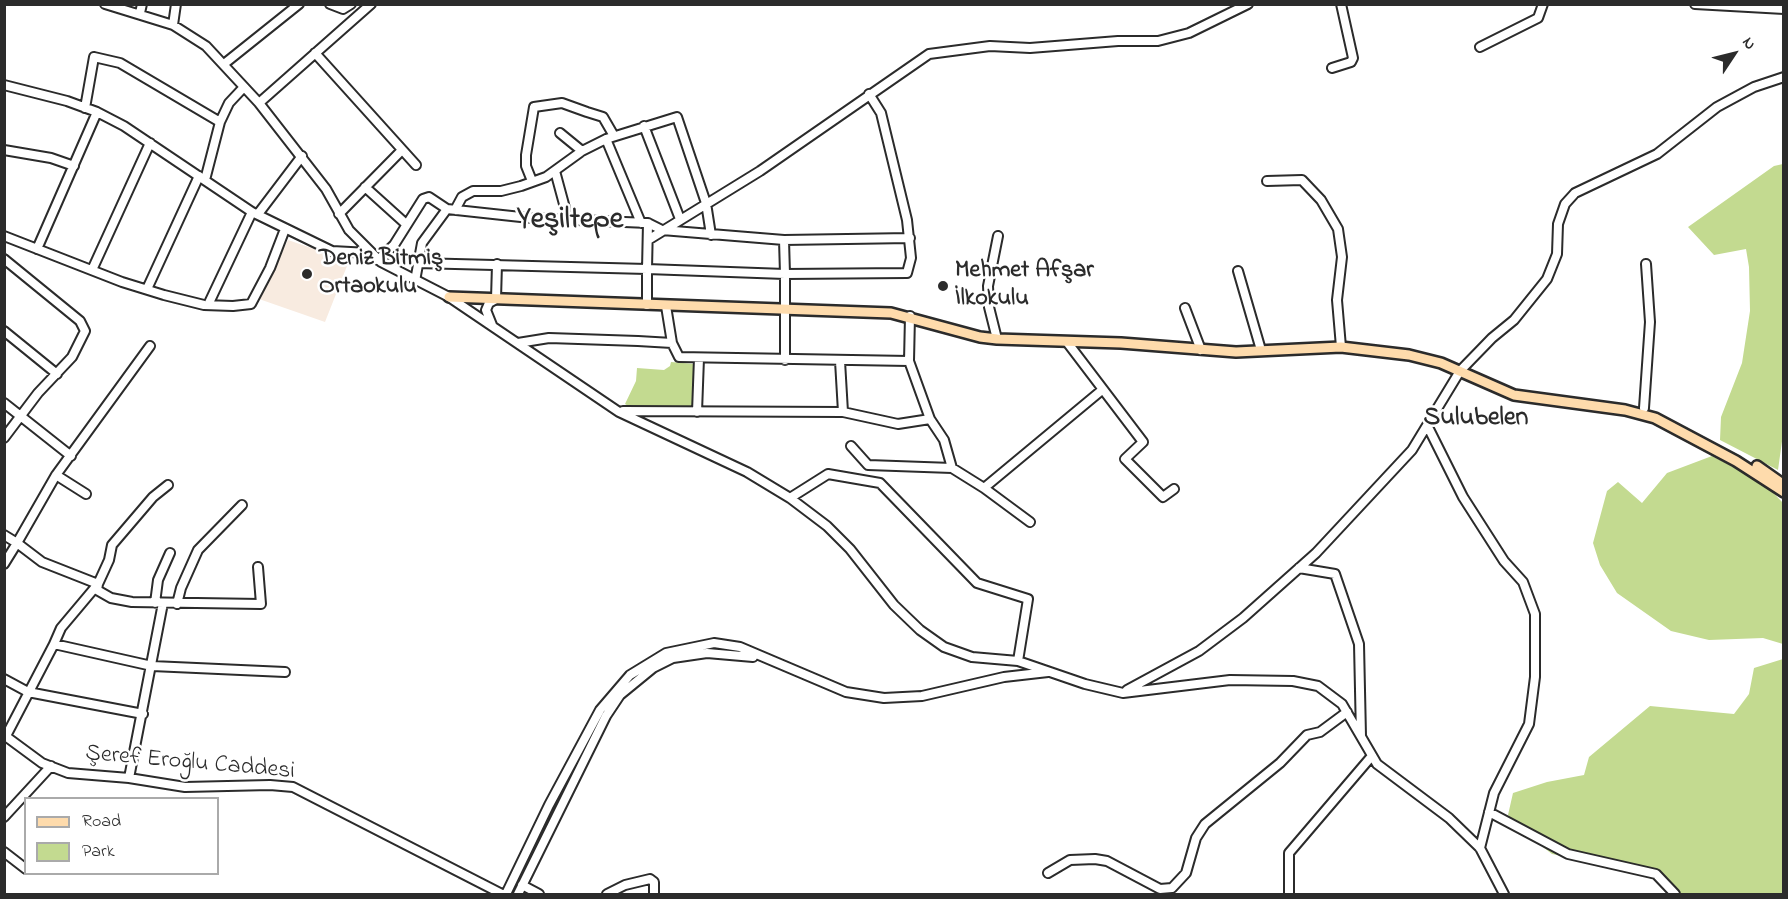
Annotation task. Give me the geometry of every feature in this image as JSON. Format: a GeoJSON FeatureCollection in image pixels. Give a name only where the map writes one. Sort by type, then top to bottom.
{"type":"FeatureCollection","features":[{"type":"Feature","properties":{"kind":"main road"},"geometry":{"type":"LineString","coordinates":[[449,297],[786,309],[910,316],[980,337],[997,339],[1121,343],[1201,350],[1346,348],[1426,359],[1531,394],[1644,408],[1671,419],[1784,492]]}},
{"type":"Feature","properties":{"kind":"main road"},"geometry":{"type":"LineString","coordinates":[[1462,370],[1514,395],[1642,414],[1673,425],[1771,474],[1784,485]]}},
{"type":"Feature","properties":{"kind":"street"},"geometry":{"type":"LineString","coordinates":[[105,4],[123,7],[173,25],[206,46],[259,103],[302,156],[326,189],[339,214],[369,253],[378,260],[449,297],[619,411],[747,472],[790,498],[828,526],[850,549],[894,605],[920,630],[944,647],[972,657],[1018,661],[1085,684],[1123,693],[1220,681],[1307,682],[1332,694],[1347,712],[1371,757],[1388,774],[1449,818],[1480,848],[1504,894]]}},
{"type":"Feature","properties":{"kind":"street"},"geometry":{"type":"LineString","coordinates":[[140,14],[142,4]]}},
{"type":"Feature","properties":{"kind":"street"},"geometry":{"type":"LineString","coordinates":[[173,25],[176,4]]}},
{"type":"Feature","properties":{"kind":"street"},"geometry":{"type":"LineString","coordinates":[[224,64],[299,4]]}},
{"type":"Feature","properties":{"kind":"street"},"geometry":{"type":"LineString","coordinates":[[330,4],[343,9],[351,4]]}},
{"type":"Feature","properties":{"kind":"street"},"geometry":{"type":"LineString","coordinates":[[259,103],[370,4]]}},
{"type":"Feature","properties":{"kind":"street"},"geometry":{"type":"LineString","coordinates":[[648,240],[760,171],[929,54],[990,46],[1030,48],[1166,40],[1189,33],[1248,4]]}},
{"type":"Feature","properties":{"kind":"street"},"geometry":{"type":"LineString","coordinates":[[1332,68],[1351,62],[1353,58],[1341,4]]}},
{"type":"Feature","properties":{"kind":"street"},"geometry":{"type":"LineString","coordinates":[[1480,46],[1538,18],[1543,4]]}},
{"type":"Feature","properties":{"kind":"street"},"geometry":{"type":"LineString","coordinates":[[1695,4],[1784,9]]}},
{"type":"Feature","properties":{"kind":"street"},"geometry":{"type":"LineString","coordinates":[[315,53],[416,165]]}},
{"type":"Feature","properties":{"kind":"street"},"geometry":{"type":"LineString","coordinates":[[85,108],[94,57],[120,63],[220,122]]}},
{"type":"Feature","properties":{"kind":"street"},"geometry":{"type":"LineString","coordinates":[[1123,693],[1199,651],[1243,618],[1299,568],[1362,505],[1412,450],[1462,370],[1492,338],[1514,320],[1547,279],[1557,254],[1558,224],[1564,204],[1575,193],[1657,154],[1717,107],[1754,87],[1784,77]]}},
{"type":"Feature","properties":{"kind":"street"},"geometry":{"type":"LineString","coordinates":[[4,85],[97,112],[150,143],[255,213],[285,229],[332,251],[369,253]]}},
{"type":"Feature","properties":{"kind":"street"},"geometry":{"type":"LineString","coordinates":[[147,289],[202,178],[220,122],[229,103],[244,87]]}},
{"type":"Feature","properties":{"kind":"street"},"geometry":{"type":"LineString","coordinates":[[417,263],[784,274],[907,273],[911,258],[910,238],[881,113],[869,94]]}},
{"type":"Feature","properties":{"kind":"street"},"geometry":{"type":"LineString","coordinates":[[532,181],[526,166],[526,155],[534,107],[562,103],[603,117],[644,223],[648,240],[647,305]]}},
{"type":"Feature","properties":{"kind":"street"},"geometry":{"type":"LineString","coordinates":[[37,249],[97,112]]}},
{"type":"Feature","properties":{"kind":"street"},"geometry":{"type":"LineString","coordinates":[[415,281],[417,263],[429,231],[462,197],[473,191],[501,191],[546,177],[582,151],[610,137],[677,117],[706,203],[711,234]]}},
{"type":"Feature","properties":{"kind":"street"},"geometry":{"type":"LineString","coordinates":[[644,126],[680,219]]}},
{"type":"Feature","properties":{"kind":"street"},"geometry":{"type":"LineString","coordinates":[[560,133],[582,151]]}},
{"type":"Feature","properties":{"kind":"street"},"geometry":{"type":"LineString","coordinates":[[92,270],[150,143]]}},
{"type":"Feature","properties":{"kind":"street"},"geometry":{"type":"LineString","coordinates":[[4,150],[51,158],[74,166]]}},
{"type":"Feature","properties":{"kind":"street"},"geometry":{"type":"LineString","coordinates":[[339,214],[402,150]]}},
{"type":"Feature","properties":{"kind":"street"},"geometry":{"type":"LineString","coordinates":[[208,305],[255,213],[302,156]]}},
{"type":"Feature","properties":{"kind":"street"},"geometry":{"type":"LineString","coordinates":[[555,171],[568,219]]}},
{"type":"Feature","properties":{"kind":"street"},"geometry":{"type":"LineString","coordinates":[[1267,181],[1302,180],[1321,200],[1338,229],[1342,257],[1337,300],[1346,348]]}},
{"type":"Feature","properties":{"kind":"street"},"geometry":{"type":"LineString","coordinates":[[365,187],[406,224]]}},
{"type":"Feature","properties":{"kind":"street"},"geometry":{"type":"LineString","coordinates":[[378,260],[394,245],[426,197],[451,210],[530,218],[644,223],[662,230],[784,240],[910,238]]}},
{"type":"Feature","properties":{"kind":"street"},"geometry":{"type":"LineString","coordinates":[[4,236],[147,289],[208,305],[251,304],[270,268],[285,229]]}},
{"type":"Feature","properties":{"kind":"street"},"geometry":{"type":"LineString","coordinates":[[997,339],[989,307],[988,286],[998,236]]}},
{"type":"Feature","properties":{"kind":"street"},"geometry":{"type":"LineString","coordinates":[[784,240],[785,360]]}},
{"type":"Feature","properties":{"kind":"street"},"geometry":{"type":"LineString","coordinates":[[4,259],[83,325],[85,331],[79,347],[4,438]]}},
{"type":"Feature","properties":{"kind":"street"},"geometry":{"type":"LineString","coordinates":[[493,327],[486,310],[489,303],[496,299],[497,264]]}},
{"type":"Feature","properties":{"kind":"street"},"geometry":{"type":"LineString","coordinates":[[1644,408],[1650,322],[1646,264]]}},
{"type":"Feature","properties":{"kind":"street"},"geometry":{"type":"LineString","coordinates":[[1238,271],[1261,350]]}},
{"type":"Feature","properties":{"kind":"street"},"geometry":{"type":"LineString","coordinates":[[666,306],[672,343],[679,357],[909,361]]}},
{"type":"Feature","properties":{"kind":"street"},"geometry":{"type":"LineString","coordinates":[[1185,308],[1201,350]]}},
{"type":"Feature","properties":{"kind":"street"},"geometry":{"type":"LineString","coordinates":[[910,316],[909,361],[930,419],[944,440],[951,468]]}},
{"type":"Feature","properties":{"kind":"street"},"geometry":{"type":"LineString","coordinates":[[4,331],[57,374]]}},
{"type":"Feature","properties":{"kind":"street"},"geometry":{"type":"LineString","coordinates":[[518,343],[549,338],[672,343]]}},
{"type":"Feature","properties":{"kind":"street"},"geometry":{"type":"LineString","coordinates":[[1066,342],[1143,442],[1125,459],[1163,497],[1174,489]]}},
{"type":"Feature","properties":{"kind":"street"},"geometry":{"type":"LineString","coordinates":[[4,564],[56,475],[150,346]]}},
{"type":"Feature","properties":{"kind":"street"},"geometry":{"type":"LineString","coordinates":[[697,412],[699,358]]}},
{"type":"Feature","properties":{"kind":"street"},"geometry":{"type":"LineString","coordinates":[[840,361],[843,412]]}},
{"type":"Feature","properties":{"kind":"street"},"geometry":{"type":"LineString","coordinates":[[984,488],[1102,390]]}},
{"type":"Feature","properties":{"kind":"street"},"geometry":{"type":"LineString","coordinates":[[4,403],[71,456]]}},
{"type":"Feature","properties":{"kind":"street"},"geometry":{"type":"LineString","coordinates":[[619,411],[843,412],[898,424],[930,419]]}},
{"type":"Feature","properties":{"kind":"street"},"geometry":{"type":"LineString","coordinates":[[1428,427],[1463,497],[1504,561],[1523,582],[1535,614],[1535,677],[1529,724],[1494,793],[1480,848]]}},
{"type":"Feature","properties":{"kind":"street"},"geometry":{"type":"LineString","coordinates":[[852,446],[868,465],[951,468],[984,488],[1030,522]]}},
{"type":"Feature","properties":{"kind":"street"},"geometry":{"type":"LineString","coordinates":[[790,498],[828,474],[880,483],[977,583],[1028,599],[1018,661]]}},
{"type":"Feature","properties":{"kind":"street"},"geometry":{"type":"LineString","coordinates":[[56,475],[86,494]]}},
{"type":"Feature","properties":{"kind":"street"},"geometry":{"type":"LineString","coordinates":[[168,485],[153,496],[112,545],[109,560],[97,590],[111,598],[159,603],[261,604],[258,567]]}},
{"type":"Feature","properties":{"kind":"street"},"geometry":{"type":"LineString","coordinates":[[177,604],[181,588],[198,550],[242,505]]}},
{"type":"Feature","properties":{"kind":"street"},"geometry":{"type":"LineString","coordinates":[[4,535],[42,562],[98,584]]}},
{"type":"Feature","properties":{"kind":"street"},"geometry":{"type":"LineString","coordinates":[[129,778],[152,666],[159,603],[158,580],[170,553]]}},
{"type":"Feature","properties":{"kind":"street"},"geometry":{"type":"LineString","coordinates":[[1299,568],[1335,574],[1359,644],[1361,740]]}},
{"type":"Feature","properties":{"kind":"street"},"geometry":{"type":"LineString","coordinates":[[5,735],[61,628],[98,584]]}},
{"type":"Feature","properties":{"kind":"street"},"geometry":{"type":"LineString","coordinates":[[504,894],[583,739],[606,702],[630,675],[666,653],[714,643],[740,647],[846,692],[884,698],[922,696],[1004,677],[1049,672]]}},
{"type":"Feature","properties":{"kind":"street"},"geometry":{"type":"LineString","coordinates":[[54,644],[152,666],[285,672]]}},
{"type":"Feature","properties":{"kind":"street"},"geometry":{"type":"LineString","coordinates":[[518,894],[606,716],[621,695],[635,681],[653,668],[673,658],[692,654],[765,658]]}},
{"type":"Feature","properties":{"kind":"street"},"geometry":{"type":"LineString","coordinates":[[4,679],[28,692],[143,714]]}},
{"type":"Feature","properties":{"kind":"street"},"geometry":{"type":"LineString","coordinates":[[1048,873],[1070,860],[1095,859],[1107,861],[1161,889],[1172,888],[1186,873],[1196,838],[1205,824],[1280,763],[1307,735],[1320,732],[1347,712]]}},
{"type":"Feature","properties":{"kind":"street","name":"Şeref Eroğlu Caddesi"},"geometry":{"type":"LineString","coordinates":[[5,735],[51,766],[68,773],[129,778],[184,787],[270,785],[293,787],[504,894]]}},
{"type":"Feature","properties":{"kind":"street"},"geometry":{"type":"LineString","coordinates":[[1290,894],[1289,853],[1371,757]]}},
{"type":"Feature","properties":{"kind":"street"},"geometry":{"type":"LineString","coordinates":[[4,817],[51,766]]}},
{"type":"Feature","properties":{"kind":"street"},"geometry":{"type":"LineString","coordinates":[[1489,812],[1568,854],[1656,873],[1675,894]]}},
{"type":"Feature","properties":{"kind":"street"},"geometry":{"type":"LineString","coordinates":[[4,852],[24,867]]}},
{"type":"Feature","properties":{"kind":"street"},"geometry":{"type":"LineString","coordinates":[[607,894],[625,885],[650,879],[654,882],[654,894]]}},
{"type":"Feature","properties":{"kind":"street"},"geometry":{"type":"LineString","coordinates":[[522,885],[539,894]]}},
{"type":"Feature","properties":{"kind":"shaded area"},"geometry":{"type":"Polygon","coordinates":[[[288,240],[349,261],[325,322],[259,299],[288,240]]]}},
{"type":"Feature","properties":{"kind":"green space"},"geometry":{"type":"Polygon","coordinates":[[[1783,164],[1784,427],[1778,470],[1720,440],[1721,417],[1742,363],[1750,311],[1749,267],[1746,249],[1714,255],[1688,227],[1774,166],[1783,164]]]}},
{"type":"Feature","properties":{"kind":"green space"},"geometry":{"type":"Polygon","coordinates":[[[671,362],[695,364],[693,407],[632,408],[625,404],[636,381],[637,368],[664,370],[670,366],[671,362]]]}},
{"type":"Feature","properties":{"kind":"green space"},"geometry":{"type":"Polygon","coordinates":[[[1712,456],[1764,483],[1783,503],[1783,644],[1763,638],[1709,640],[1671,631],[1617,593],[1600,565],[1593,543],[1607,491],[1618,482],[1642,503],[1667,473],[1712,456]]]}},
{"type":"Feature","properties":{"kind":"green space"},"geometry":{"type":"Polygon","coordinates":[[[1783,659],[1783,894],[1680,894],[1666,883],[1606,865],[1552,854],[1518,828],[1508,815],[1513,793],[1547,782],[1584,775],[1589,757],[1650,706],[1734,714],[1749,694],[1754,668],[1783,659]]]}},
{"type":"Feature","properties":{"kind":"place","name":"Deniz Bitmiş Ortaokulu"},"geometry":{"type":"Point","coordinates":[307,274]}},
{"type":"Feature","properties":{"kind":"place","name":"Mehmet Afşar İlkokulu"},"geometry":{"type":"Point","coordinates":[943,286]}},
{"type":"Feature","properties":{"kind":"district","name":"Yeşiltepe"},"geometry":{"type":"Point","coordinates":[570,222]}},
{"type":"Feature","properties":{"kind":"district","name":"Sulubelen"},"geometry":{"type":"Point","coordinates":[1476,420]}}]}
